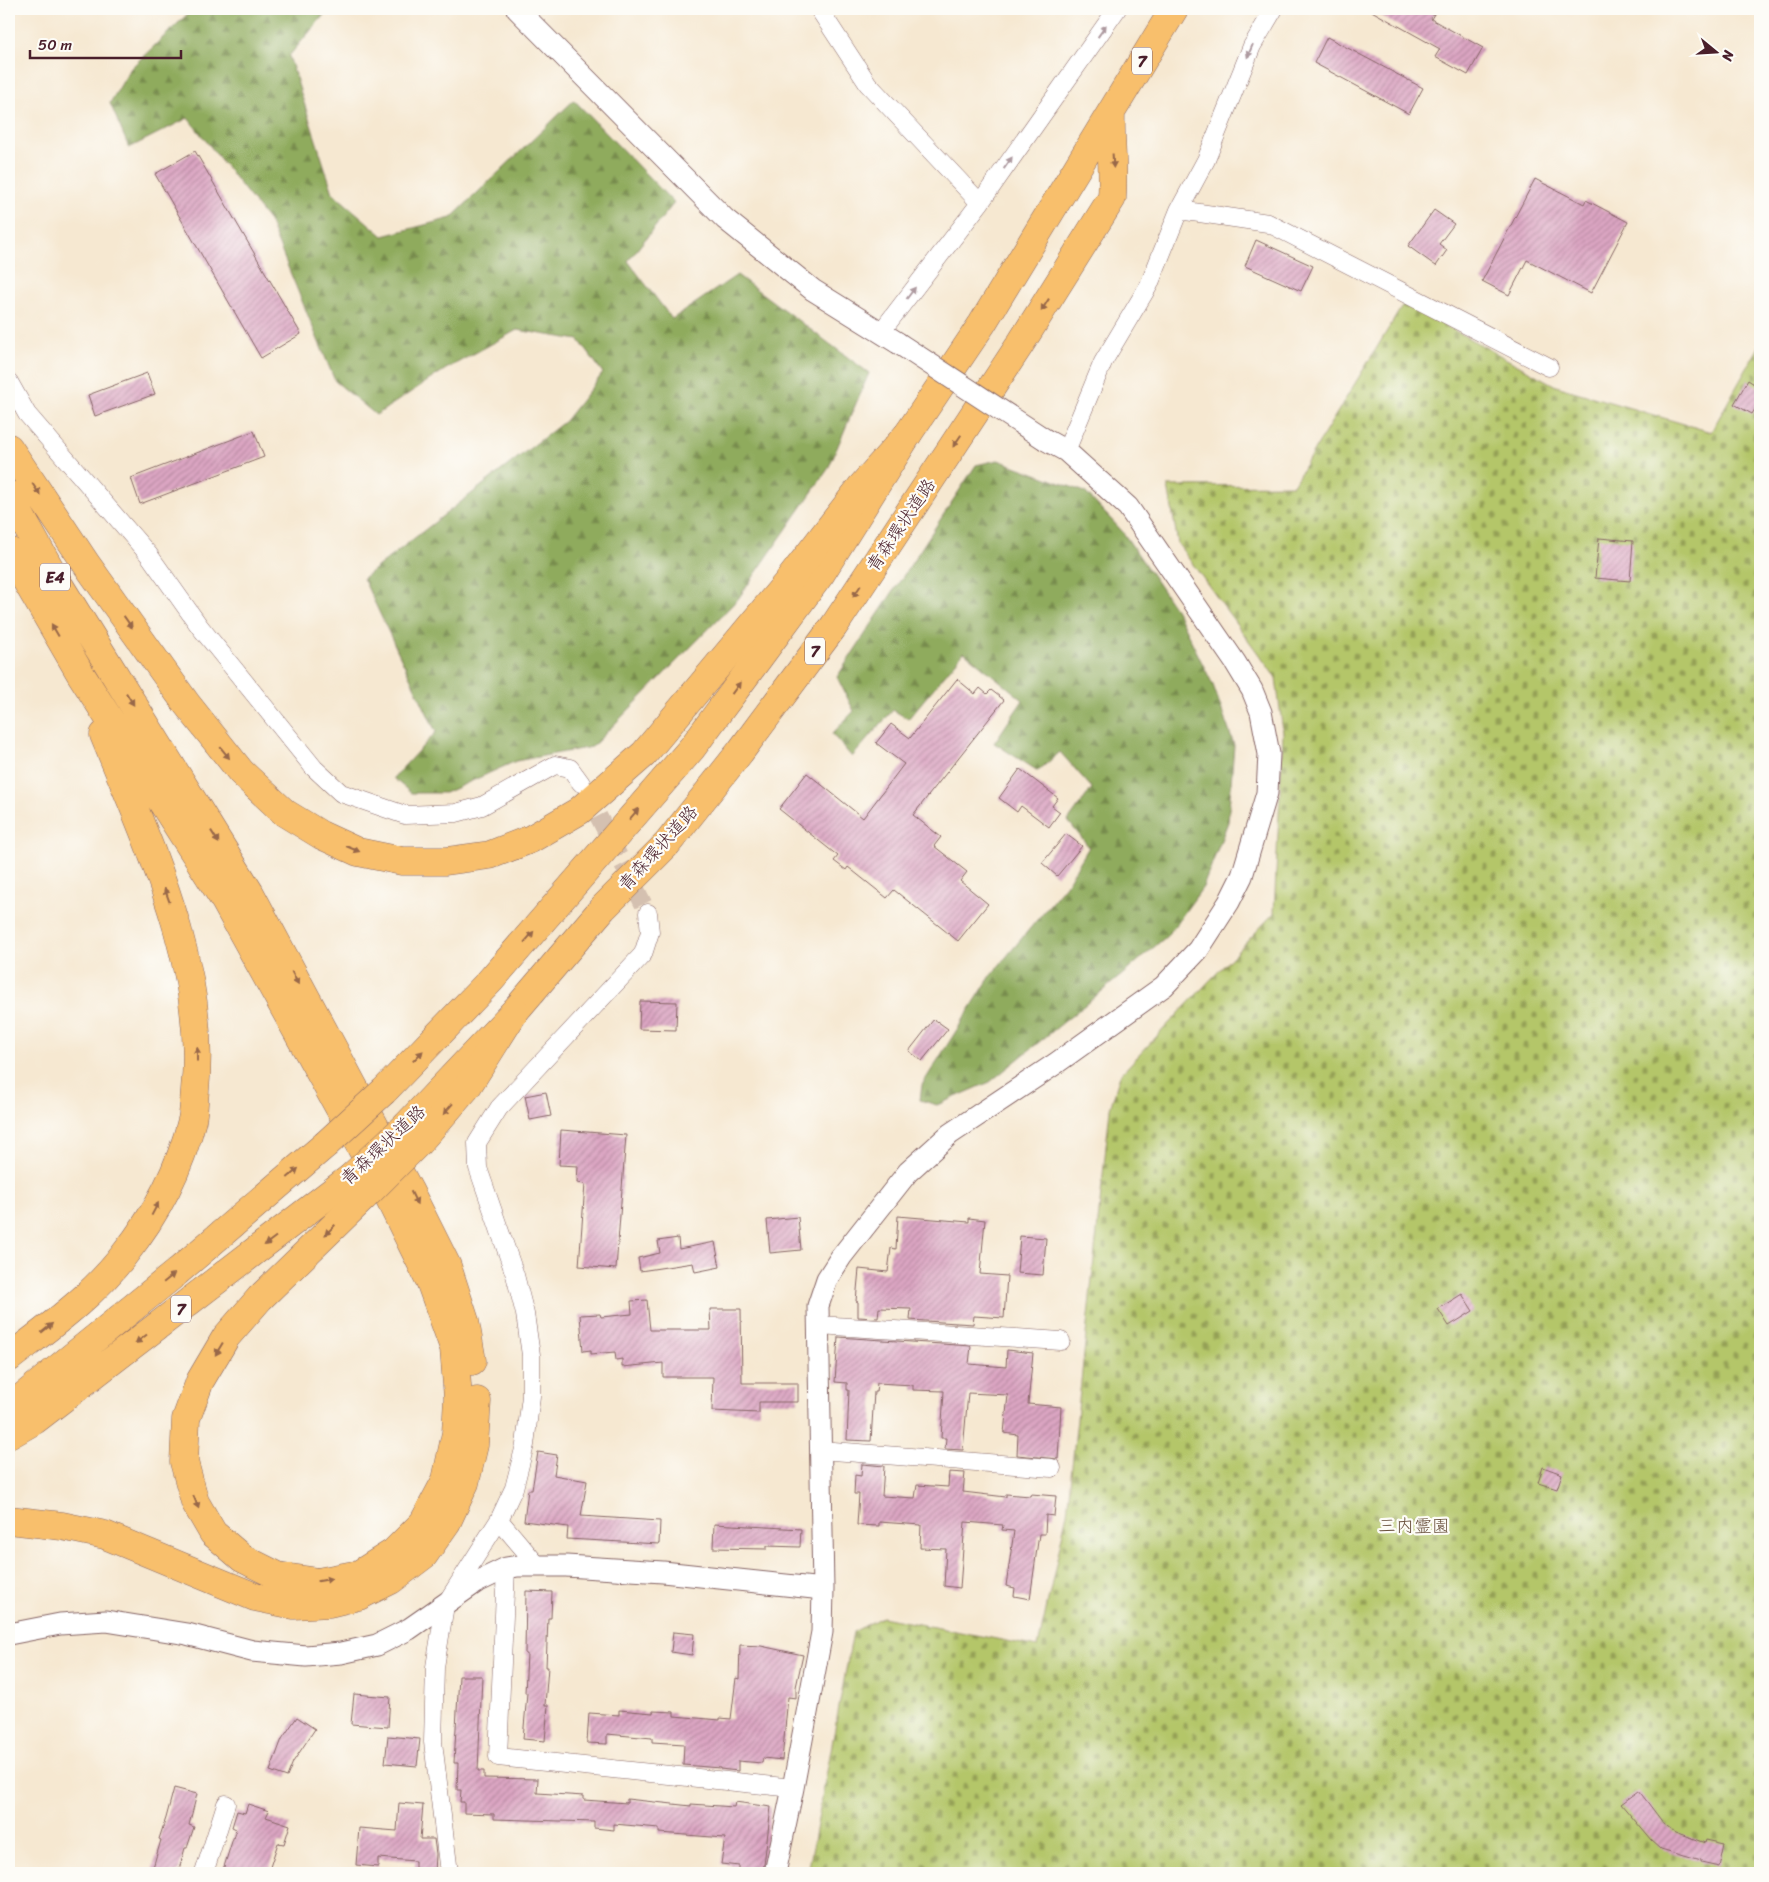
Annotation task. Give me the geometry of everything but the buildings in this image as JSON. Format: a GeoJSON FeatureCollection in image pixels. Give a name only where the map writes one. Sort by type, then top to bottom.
{"type":"FeatureCollection","features":[{"type":"Feature","properties":{"kind":"highway","name":"7"},"geometry":{"type":"LineString","coordinates":[[9,1408],[177,1272],[325,1145],[384,1091],[490,981],[692,748],[820,575],[908,434],[982,324],[1174,9]]}},
{"type":"Feature","properties":{"kind":"highway","name":"青森環状道路"},"geometry":{"type":"LineString","coordinates":[[9,1435],[35,1420],[357,1187],[413,1133],[467,1087],[515,1011],[603,908],[666,844],[740,752],[834,626],[1019,346],[1112,198],[1114,176],[1110,132],[1111,113]]}},
{"type":"Feature","properties":{"kind":"highway"},"geometry":{"type":"LineString","coordinates":[[9,448],[87,565],[186,703],[241,772],[285,813],[321,835],[358,852],[402,861],[446,861],[490,854],[531,839],[578,811],[644,754],[786,584],[861,487],[908,434]]}},
{"type":"Feature","properties":{"kind":"highway","name":"E4"},"geometry":{"type":"LineString","coordinates":[[9,495],[58,583],[250,893],[409,1190],[447,1266],[465,1321],[474,1370],[477,1403],[474,1445],[465,1483],[447,1522],[424,1555],[391,1580],[359,1596],[330,1603],[294,1604],[255,1597],[105,1536],[62,1526],[9,1520]]}},
{"type":"Feature","properties":{"kind":"highway","name":"E4"},"geometry":{"type":"LineString","coordinates":[[9,551],[80,673]]}},
{"type":"Feature","properties":{"kind":"highway"},"geometry":{"type":"LineString","coordinates":[[80,673],[230,910],[390,1200],[430,1281],[454,1348],[458,1398],[456,1433],[446,1480],[423,1523],[394,1552],[359,1574],[318,1582],[278,1576],[242,1558],[213,1533],[194,1502],[184,1462],[186,1419],[200,1381],[226,1337],[357,1187]]}},
{"type":"Feature","properties":{"kind":"highway"},"geometry":{"type":"LineString","coordinates":[[9,1358],[91,1292],[124,1256],[151,1217],[175,1172],[192,1119],[197,1074],[197,1027],[187,967],[170,900],[80,673]]}},
{"type":"Feature","properties":{"kind":"street"},"geometry":{"type":"LineString","coordinates":[[517,9],[725,219],[813,290],[890,337],[1046,440],[1066,451],[1128,508],[1187,591],[1252,690],[1261,712],[1269,754],[1267,793],[1242,876],[1229,902],[1198,950],[1164,986],[1055,1064],[950,1134],[908,1172],[841,1257],[827,1279],[818,1306],[823,1589],[822,1632],[775,1873]]}},
{"type":"Feature","properties":{"kind":"street"},"geometry":{"type":"LineString","coordinates":[[819,9],[868,84],[980,203]]}},
{"type":"Feature","properties":{"kind":"street"},"geometry":{"type":"LineString","coordinates":[[890,337],[980,203],[1117,9]]}},
{"type":"Feature","properties":{"kind":"street"},"geometry":{"type":"LineString","coordinates":[[1066,451],[1103,362],[1149,285],[1179,210],[1206,160],[1252,46],[1274,9]]}},
{"type":"Feature","properties":{"kind":"street"},"geometry":{"type":"LineString","coordinates":[[1179,210],[1268,223],[1549,366]]}},
{"type":"Feature","properties":{"kind":"street"},"geometry":{"type":"LineString","coordinates":[[9,382],[27,414],[148,555],[200,627],[314,768],[341,793],[405,815],[456,813],[482,806],[555,765],[570,768],[581,783]]}},
{"type":"Feature","properties":{"kind":"street"},"geometry":{"type":"LineString","coordinates":[[449,1873],[434,1742],[435,1667],[445,1605],[499,1520],[514,1488],[525,1445],[531,1396],[531,1355],[525,1314],[515,1275],[478,1168],[477,1144],[499,1108],[643,954],[650,932],[648,913]]}},
{"type":"Feature","properties":{"kind":"street"},"geometry":{"type":"LineString","coordinates":[[819,1326],[1061,1341]]}},
{"type":"Feature","properties":{"kind":"street"},"geometry":{"type":"LineString","coordinates":[[820,1450],[1052,1468]]}},
{"type":"Feature","properties":{"kind":"street"},"geometry":{"type":"LineString","coordinates":[[499,1520],[538,1566]]}},
{"type":"Feature","properties":{"kind":"street"},"geometry":{"type":"LineString","coordinates":[[9,1634],[60,1624],[106,1622],[187,1634],[252,1650],[306,1656],[341,1653],[377,1644],[409,1629],[475,1583],[506,1568],[538,1566],[663,1572],[823,1589]]}},
{"type":"Feature","properties":{"kind":"street"},"geometry":{"type":"LineString","coordinates":[[506,1568],[498,1757],[793,1788]]}},
{"type":"Feature","properties":{"kind":"street"},"geometry":{"type":"LineString","coordinates":[[204,1873],[226,1804]]}},
{"type":"Feature","properties":{"kind":"green space"},"geometry":{"type":"Polygon","coordinates":[[[193,9],[329,9],[289,56],[333,193],[383,236],[451,218],[574,100],[674,203],[628,261],[672,319],[737,275],[869,373],[828,469],[738,599],[592,747],[516,761],[445,793],[411,793],[393,778],[436,732],[363,578],[565,421],[603,373],[579,340],[517,330],[446,369],[376,415],[335,381],[269,221],[188,118],[129,148],[110,103],[131,68],[193,9]]]}},
{"type":"Feature","properties":{"kind":"green space","name":"三内霊園"},"geometry":{"type":"Polygon","coordinates":[[[1404,303],[1556,386],[1711,432],[1760,345],[1760,1873],[808,1873],[853,1632],[882,1617],[1038,1647],[1067,1513],[1110,1109],[1120,1075],[1274,913],[1283,733],[1276,678],[1178,544],[1168,486],[1293,485],[1404,303]]]}},
{"type":"Feature","properties":{"kind":"green space"},"geometry":{"type":"Polygon","coordinates":[[[998,460],[1085,492],[1122,531],[1176,610],[1213,685],[1234,745],[1228,822],[1203,887],[1168,935],[990,1082],[937,1105],[920,1100],[922,1085],[992,974],[1066,885],[1089,847],[1068,821],[1092,788],[1060,752],[1038,771],[994,743],[1023,700],[964,652],[908,719],[893,710],[852,757],[832,734],[854,711],[837,677],[976,465],[998,460]]]}},
{"type":"Feature","properties":{"kind":"tunnel"},"geometry":{"type":"LineString","coordinates":[[586,792],[648,913]]}}]}
